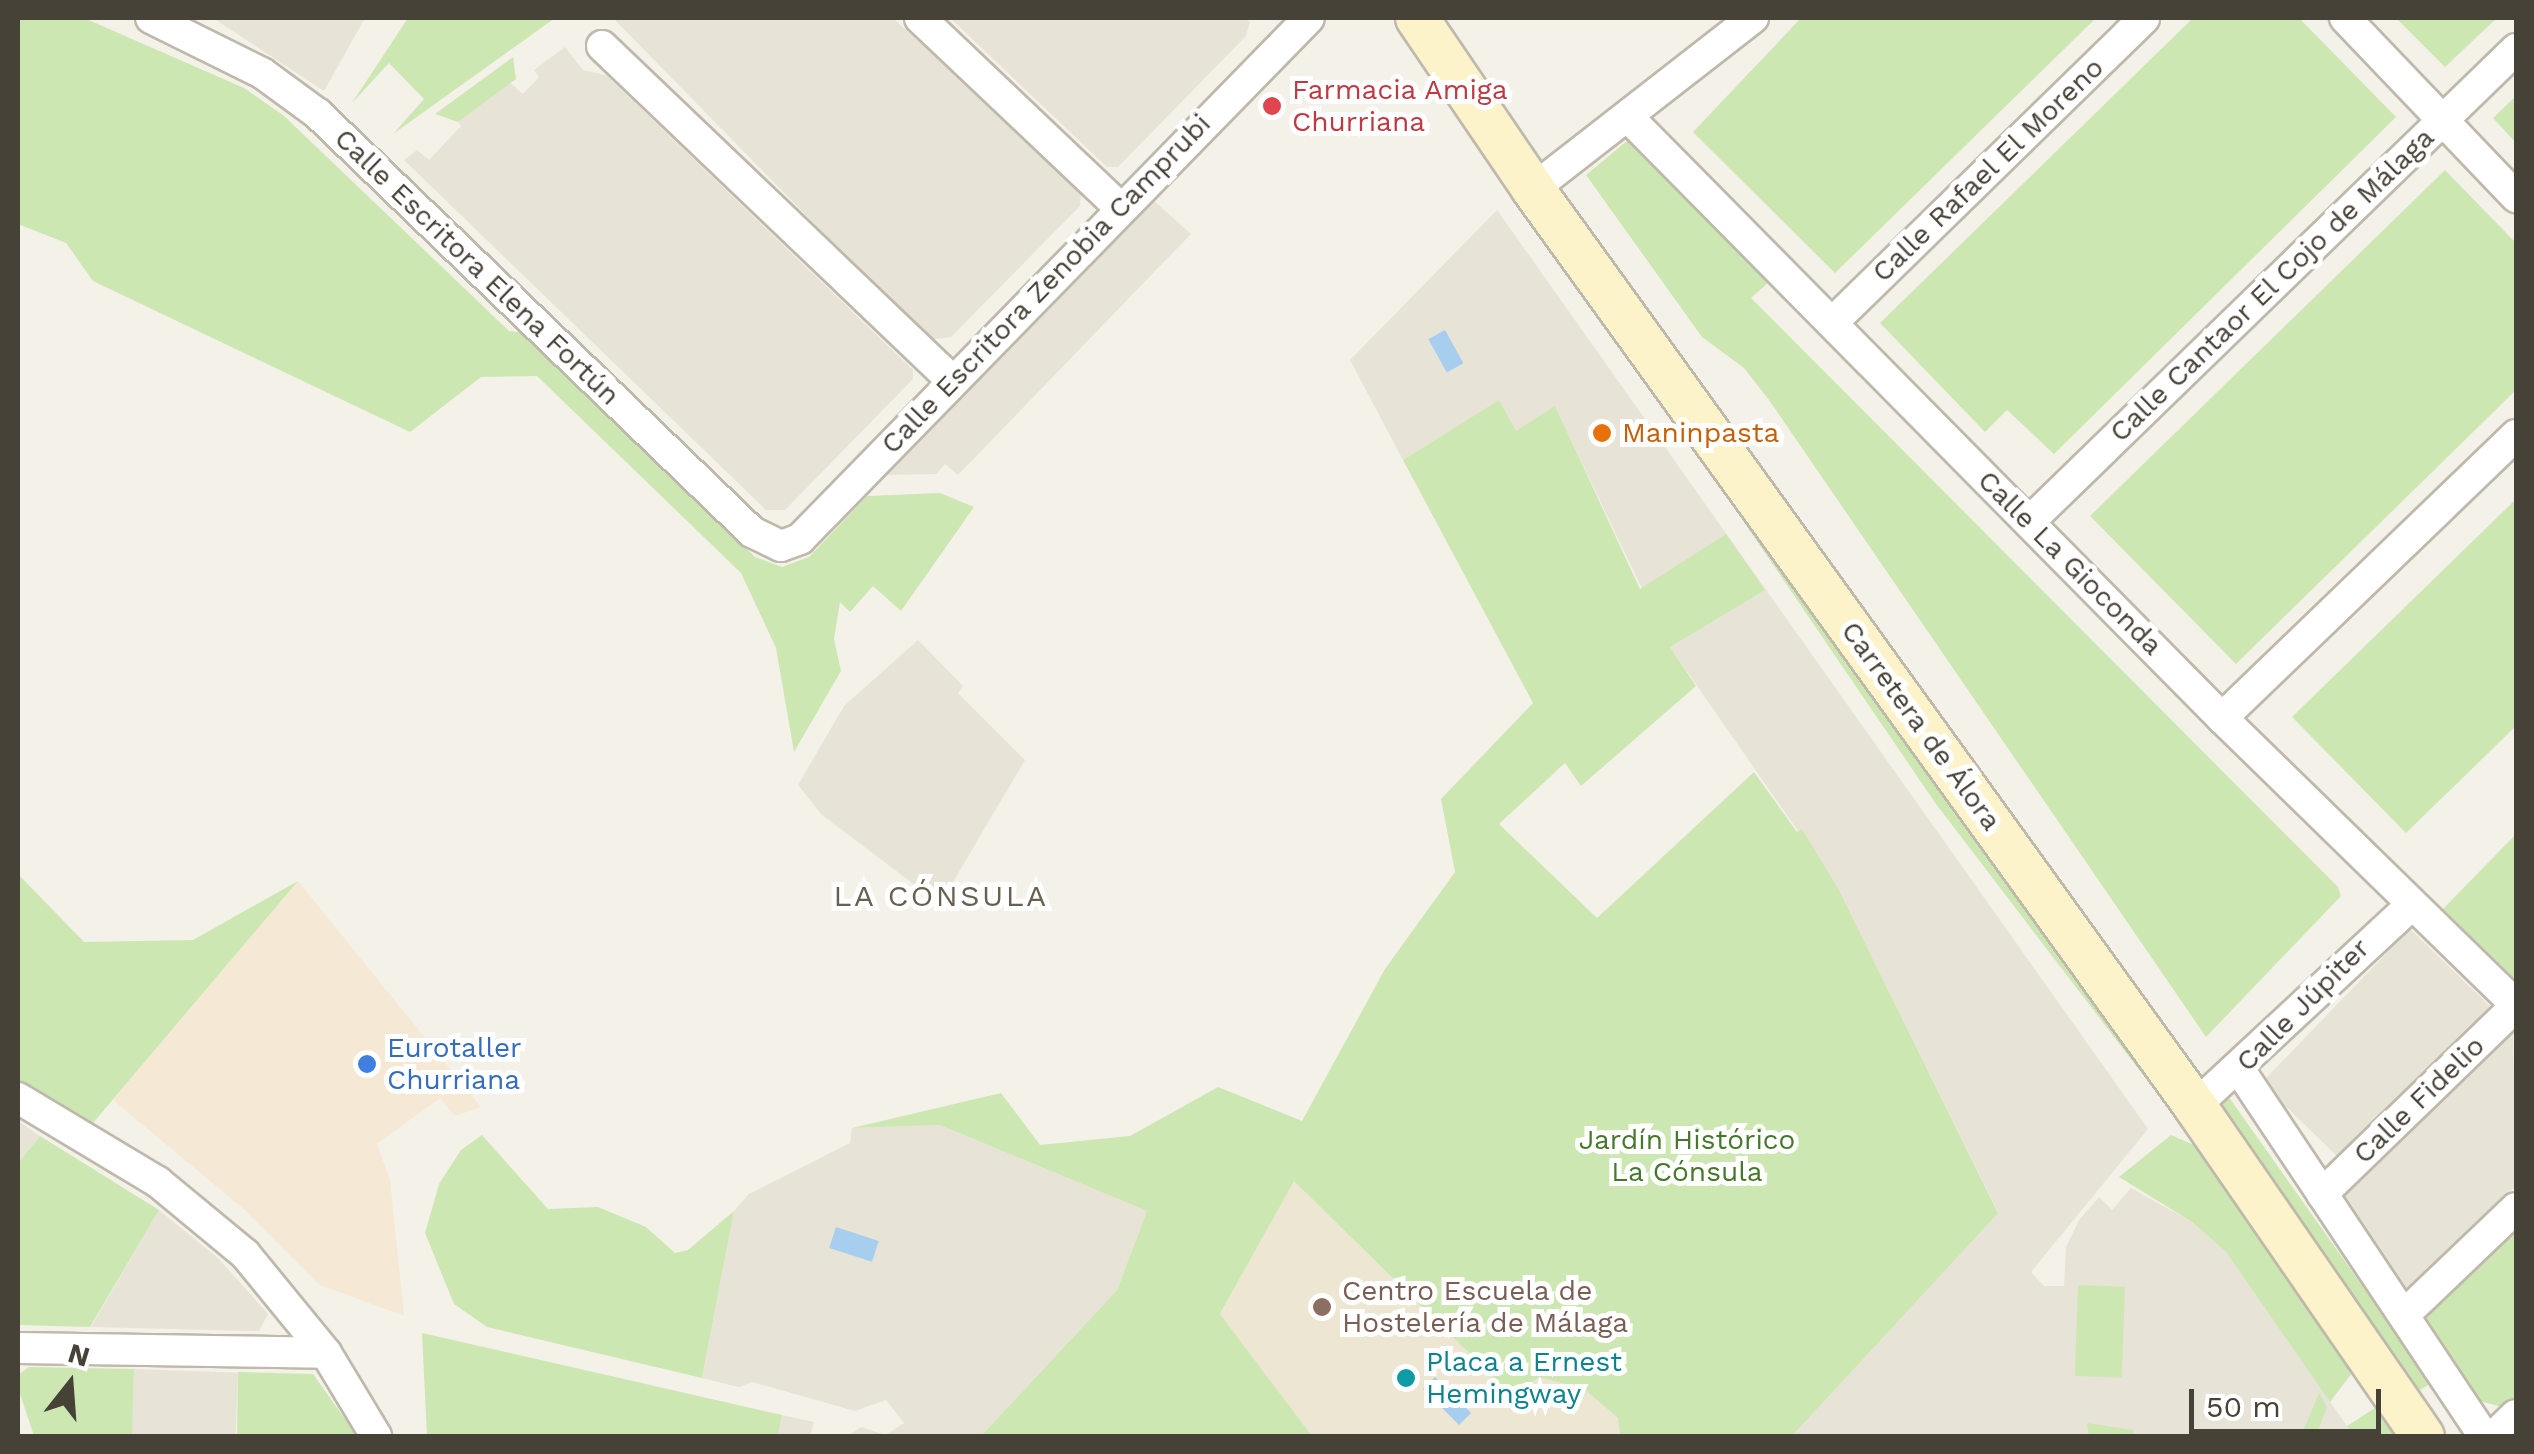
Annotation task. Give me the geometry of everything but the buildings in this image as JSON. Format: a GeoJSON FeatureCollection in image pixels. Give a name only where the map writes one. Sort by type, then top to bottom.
{"type":"FeatureCollection","features":[{"type":"Feature","properties":{"kind":"main road","name":"Carretera de Álora"},"geometry":{"type":"LineString","coordinates":[[1417,18],[1533,188],[2195,1106],[2423,1436]]}},
{"type":"Feature","properties":{"kind":"street","name":"Calle Escritora Elena Fortún"},"geometry":{"type":"LineString","coordinates":[[151,18],[262,74],[318,114],[752,532],[781,546]]}},
{"type":"Feature","properties":{"kind":"street"},"geometry":{"type":"LineString","coordinates":[[920,18],[1119,207]]}},
{"type":"Feature","properties":{"kind":"street"},"geometry":{"type":"LineString","coordinates":[[1533,188],[1754,18]]}},
{"type":"Feature","properties":{"kind":"street","name":"Calle Rafael El Moreno"},"geometry":{"type":"LineString","coordinates":[[1832,323],[2144,18]]}},
{"type":"Feature","properties":{"kind":"street"},"geometry":{"type":"LineString","coordinates":[[2345,18],[2516,196]]}},
{"type":"Feature","properties":{"kind":"street","name":"Calle Escritora Zenobia Camprubi"},"geometry":{"type":"LineString","coordinates":[[781,546],[800,539],[1294,21]]}},
{"type":"Feature","properties":{"kind":"street"},"geometry":{"type":"LineString","coordinates":[[602,46],[952,380]]}},
{"type":"Feature","properties":{"kind":"street","name":"Calle Cantaor El Cojo de Málaga"},"geometry":{"type":"LineString","coordinates":[[2029,522],[2516,49]]}},
{"type":"Feature","properties":{"kind":"street","name":"Calle La Gioconda"},"geometry":{"type":"LineString","coordinates":[[1628,116],[2222,718],[2516,1005]]}},
{"type":"Feature","properties":{"kind":"street"},"geometry":{"type":"LineString","coordinates":[[2222,718],[2516,435]]}},
{"type":"Feature","properties":{"kind":"street","name":"Calle Júpiter"},"geometry":{"type":"LineString","coordinates":[[2195,1106],[2411,905]]}},
{"type":"Feature","properties":{"kind":"street","name":"Calle Fidelio"},"geometry":{"type":"LineString","coordinates":[[2322,1194],[2516,1005]]}},
{"type":"Feature","properties":{"kind":"street"},"geometry":{"type":"LineString","coordinates":[[2239,1069],[2484,1436]]}},
{"type":"Feature","properties":{"kind":"street"},"geometry":{"type":"LineString","coordinates":[[18,1098],[158,1182],[245,1254],[326,1353],[376,1436]]}},
{"type":"Feature","properties":{"kind":"street"},"geometry":{"type":"LineString","coordinates":[[2405,1314],[2516,1208]]}},
{"type":"Feature","properties":{"kind":"street"},"geometry":{"type":"LineString","coordinates":[[18,1348],[326,1353]]}},
{"type":"Feature","properties":{"kind":"street"},"geometry":{"type":"LineString","coordinates":[[2494,1436],[2516,1416]]}},
{"type":"Feature","properties":{"kind":"shaded area"},"geometry":{"type":"Polygon","coordinates":[[[213,18],[365,18],[324,91],[213,18]]]}},
{"type":"Feature","properties":{"kind":"shaded area"},"geometry":{"type":"Polygon","coordinates":[[[613,18],[893,18],[1081,191],[1080,206],[951,337],[928,340],[613,18]]]}},
{"type":"Feature","properties":{"kind":"shaded area"},"geometry":{"type":"Polygon","coordinates":[[[950,18],[1245,18],[1250,22],[1246,36],[1118,167],[1107,167],[950,18]]]}},
{"type":"Feature","properties":{"kind":"shaded area"},"geometry":{"type":"Polygon","coordinates":[[[565,47],[583,70],[606,75],[913,370],[913,379],[785,510],[766,510],[404,160],[417,150],[429,160],[461,126],[458,122],[510,83],[523,94],[539,77],[534,70],[565,47]]]}},
{"type":"Feature","properties":{"kind":"shaded area"},"geometry":{"type":"Polygon","coordinates":[[[1153,200],[1191,234],[958,475],[945,464],[936,474],[888,475],[1153,200]]]}},
{"type":"Feature","properties":{"kind":"shaded area"},"geometry":{"type":"Polygon","coordinates":[[[1497,210],[2148,1129],[2031,1272],[2044,1286],[2064,1286],[2066,1247],[2079,1220],[2099,1197],[2112,1210],[2131,1188],[2192,1222],[2226,1252],[2354,1436],[1792,1436],[1998,1212],[1839,890],[1670,647],[1555,407],[1515,432],[1498,401],[1403,460],[1350,360],[1497,210]]]}},
{"type":"Feature","properties":{"kind":"shaded area"},"geometry":{"type":"Polygon","coordinates":[[[918,640],[963,686],[958,693],[1025,760],[940,904],[822,815],[798,785],[844,706],[918,640]]]}},
{"type":"Feature","properties":{"kind":"shaded area"},"geometry":{"type":"Polygon","coordinates":[[[298,881],[481,1107],[455,1116],[440,1098],[377,1144],[390,1180],[404,1316],[320,1285],[245,1210],[113,1100],[298,881]]]}},
{"type":"Feature","properties":{"kind":"shaded area"},"geometry":{"type":"Polygon","coordinates":[[[2410,929],[2491,1007],[2343,1161],[2261,1083],[2410,929]]]}},
{"type":"Feature","properties":{"kind":"shaded area"},"geometry":{"type":"Polygon","coordinates":[[[2513,1031],[2516,1186],[2404,1292],[2340,1198],[2513,1031]]]}},
{"type":"Feature","properties":{"kind":"shaded area"},"geometry":{"type":"Polygon","coordinates":[[[18,1121],[40,1136],[18,1163],[18,1121]]]}},
{"type":"Feature","properties":{"kind":"shaded area"},"geometry":{"type":"Polygon","coordinates":[[[940,1125],[1147,1211],[1117,1290],[981,1436],[848,1436],[861,1427],[886,1435],[904,1423],[886,1400],[855,1411],[752,1382],[739,1387],[702,1378],[734,1211],[749,1194],[850,1143],[852,1128],[940,1125]]]}},
{"type":"Feature","properties":{"kind":"shaded area","name":"Centro Escuela de Hostelería de Málaga"},"geometry":{"type":"Polygon","coordinates":[[[1294,1180],[1515,1396],[1539,1377],[1584,1389],[1618,1418],[1620,1436],[1312,1436],[1220,1315],[1294,1180]]]}},
{"type":"Feature","properties":{"kind":"shaded area"},"geometry":{"type":"Polygon","coordinates":[[[159,1210],[219,1259],[268,1314],[259,1331],[91,1327],[159,1210]]]}},
{"type":"Feature","properties":{"kind":"shaded area"},"geometry":{"type":"Polygon","coordinates":[[[134,1369],[238,1373],[236,1436],[132,1436],[134,1369]]]}},
{"type":"Feature","properties":{"kind":"shaded area"},"geometry":{"type":"Polygon","coordinates":[[[782,1415],[814,1422],[810,1436],[778,1436],[782,1415]]]}},
{"type":"Feature","properties":{"kind":"green space"},"geometry":{"type":"Polygon","coordinates":[[[18,18],[84,18],[244,88],[283,115],[509,331],[524,333],[755,557],[782,567],[809,557],[867,496],[940,493],[974,507],[901,611],[873,586],[850,612],[840,602],[834,639],[841,671],[794,752],[776,648],[741,573],[537,376],[481,377],[410,432],[93,281],[66,243],[18,224],[18,18]]]}},
{"type":"Feature","properties":{"kind":"green space"},"geometry":{"type":"Polygon","coordinates":[[[408,18],[555,18],[393,134],[424,99],[389,63],[352,103],[408,18]]]}},
{"type":"Feature","properties":{"kind":"green space"},"geometry":{"type":"Polygon","coordinates":[[[1801,18],[2096,18],[1835,273],[1693,132],[1801,18]]]}},
{"type":"Feature","properties":{"kind":"green space"},"geometry":{"type":"Polygon","coordinates":[[[2193,18],[2299,18],[2396,117],[2054,454],[2007,410],[1985,432],[1880,323],[2193,18]]]}},
{"type":"Feature","properties":{"kind":"green space"},"geometry":{"type":"Polygon","coordinates":[[[2396,18],[2497,18],[2445,67],[2396,18]]]}},
{"type":"Feature","properties":{"kind":"green space"},"geometry":{"type":"Polygon","coordinates":[[[513,57],[516,79],[458,122],[435,114],[513,57]]]}},
{"type":"Feature","properties":{"kind":"green space"},"geometry":{"type":"Polygon","coordinates":[[[2516,96],[2516,143],[2493,118],[2516,96]]]}},
{"type":"Feature","properties":{"kind":"green space"},"geometry":{"type":"Polygon","coordinates":[[[1628,140],[1769,282],[1751,298],[2338,887],[2341,896],[2206,1037],[1769,400],[1744,368],[1702,337],[1586,175],[1628,140]]]}},
{"type":"Feature","properties":{"kind":"green space"},"geometry":{"type":"Polygon","coordinates":[[[2445,170],[2516,243],[2516,390],[2236,664],[2090,516],[2445,170]]]}},
{"type":"Feature","properties":{"kind":"green space","name":"Jardín Histórico La Cónsula"},"geometry":{"type":"Polygon","coordinates":[[[1499,400],[1516,431],[1555,406],[1640,589],[1726,534],[1765,590],[1670,647],[1696,686],[1581,786],[1565,763],[1499,824],[1597,918],[1754,772],[1797,832],[1802,829],[1839,890],[1998,1213],[1792,1436],[1620,1436],[1618,1418],[1584,1389],[1539,1377],[1514,1397],[1294,1181],[1220,1314],[1312,1436],[981,1436],[1117,1290],[1147,1211],[940,1125],[852,1128],[1001,1093],[1040,1145],[1130,1136],[1218,1087],[1302,1121],[1385,969],[1455,872],[1441,799],[1533,703],[1403,460],[1499,400]]]}},
{"type":"Feature","properties":{"kind":"green space"},"geometry":{"type":"Polygon","coordinates":[[[1737,498],[2153,1088],[1936,804],[1733,506],[1737,498]]]}},
{"type":"Feature","properties":{"kind":"green space"},"geometry":{"type":"Polygon","coordinates":[[[2516,499],[2516,726],[2406,833],[2292,717],[2516,499]]]}},
{"type":"Feature","properties":{"kind":"green space"},"geometry":{"type":"Polygon","coordinates":[[[2516,834],[2516,984],[2443,909],[2516,834]]]}},
{"type":"Feature","properties":{"kind":"green space"},"geometry":{"type":"Polygon","coordinates":[[[18,874],[84,942],[193,940],[298,881],[93,1123],[18,1081],[18,874]]]}},
{"type":"Feature","properties":{"kind":"green space"},"geometry":{"type":"Polygon","coordinates":[[[2228,1096],[2431,1383],[2414,1394],[2213,1103],[2228,1096]]]}},
{"type":"Feature","properties":{"kind":"green space"},"geometry":{"type":"Polygon","coordinates":[[[482,1135],[548,1209],[598,1207],[646,1227],[675,1253],[688,1250],[734,1211],[702,1378],[487,1327],[454,1304],[425,1233],[439,1184],[461,1150],[482,1135]]]}},
{"type":"Feature","properties":{"kind":"green space"},"geometry":{"type":"Polygon","coordinates":[[[2171,1135],[2194,1145],[2352,1373],[2330,1402],[2226,1252],[2192,1222],[2119,1177],[2171,1135]]]}},
{"type":"Feature","properties":{"kind":"green space"},"geometry":{"type":"Polygon","coordinates":[[[40,1136],[159,1210],[90,1327],[18,1325],[18,1163],[40,1136]]]}},
{"type":"Feature","properties":{"kind":"green space"},"geometry":{"type":"Polygon","coordinates":[[[2516,1230],[2516,1400],[2502,1407],[2480,1401],[2424,1320],[2516,1230]]]}},
{"type":"Feature","properties":{"kind":"green space"},"geometry":{"type":"Polygon","coordinates":[[[2078,1285],[2125,1287],[2122,1378],[2075,1376],[2078,1285]]]}},
{"type":"Feature","properties":{"kind":"green space"},"geometry":{"type":"Polygon","coordinates":[[[422,1333],[782,1415],[778,1436],[427,1436],[422,1333]]]}},
{"type":"Feature","properties":{"kind":"green space"},"geometry":{"type":"Polygon","coordinates":[[[29,1367],[134,1369],[132,1436],[34,1436],[18,1388],[18,1375],[29,1367]]]}},
{"type":"Feature","properties":{"kind":"green space"},"geometry":{"type":"Polygon","coordinates":[[[238,1372],[313,1374],[357,1436],[237,1436],[238,1372]]]}},
{"type":"Feature","properties":{"kind":"green space"},"geometry":{"type":"Polygon","coordinates":[[[2319,1393],[2327,1407],[2316,1436],[2301,1436],[2319,1393]]]}},
{"type":"Feature","properties":{"kind":"green space"},"geometry":{"type":"Polygon","coordinates":[[[2378,1406],[2398,1436],[2354,1436],[2347,1426],[2378,1406]]]}},
{"type":"Feature","properties":{"kind":"green space"},"geometry":{"type":"Polygon","coordinates":[[[2087,1423],[2133,1430],[2133,1436],[2089,1436],[2087,1423]]]}},
{"type":"Feature","properties":{"kind":"water"},"geometry":{"type":"Polygon","coordinates":[[[1445,330],[1463,363],[1447,372],[1428,339],[1445,330]]]}},
{"type":"Feature","properties":{"kind":"water"},"geometry":{"type":"Polygon","coordinates":[[[836,1227],[879,1241],[872,1262],[829,1248],[836,1227]]]}},
{"type":"Feature","properties":{"kind":"water"},"geometry":{"type":"Polygon","coordinates":[[[1435,1377],[1471,1413],[1459,1425],[1423,1389],[1435,1377]]]}},
{"type":"Feature","properties":{"kind":"place","name":"Farmacia Amiga Churriana"},"geometry":{"type":"Point","coordinates":[1272,106]}},
{"type":"Feature","properties":{"kind":"place","name":"Maninpasta"},"geometry":{"type":"Point","coordinates":[1602,433]}},
{"type":"Feature","properties":{"kind":"place","name":"Eurotaller Churriana"},"geometry":{"type":"Point","coordinates":[367,1064]}},
{"type":"Feature","properties":{"kind":"place","name":"Centro Escuela de Hostelería de Málaga"},"geometry":{"type":"Point","coordinates":[1322,1307]}},
{"type":"Feature","properties":{"kind":"place","name":"Placa a Ernest Hemingway"},"geometry":{"type":"Point","coordinates":[1406,1378]}},
{"type":"Feature","properties":{"kind":"district","name":"LA CÓNSULA"},"geometry":{"type":"Point","coordinates":[941,896]}}]}
